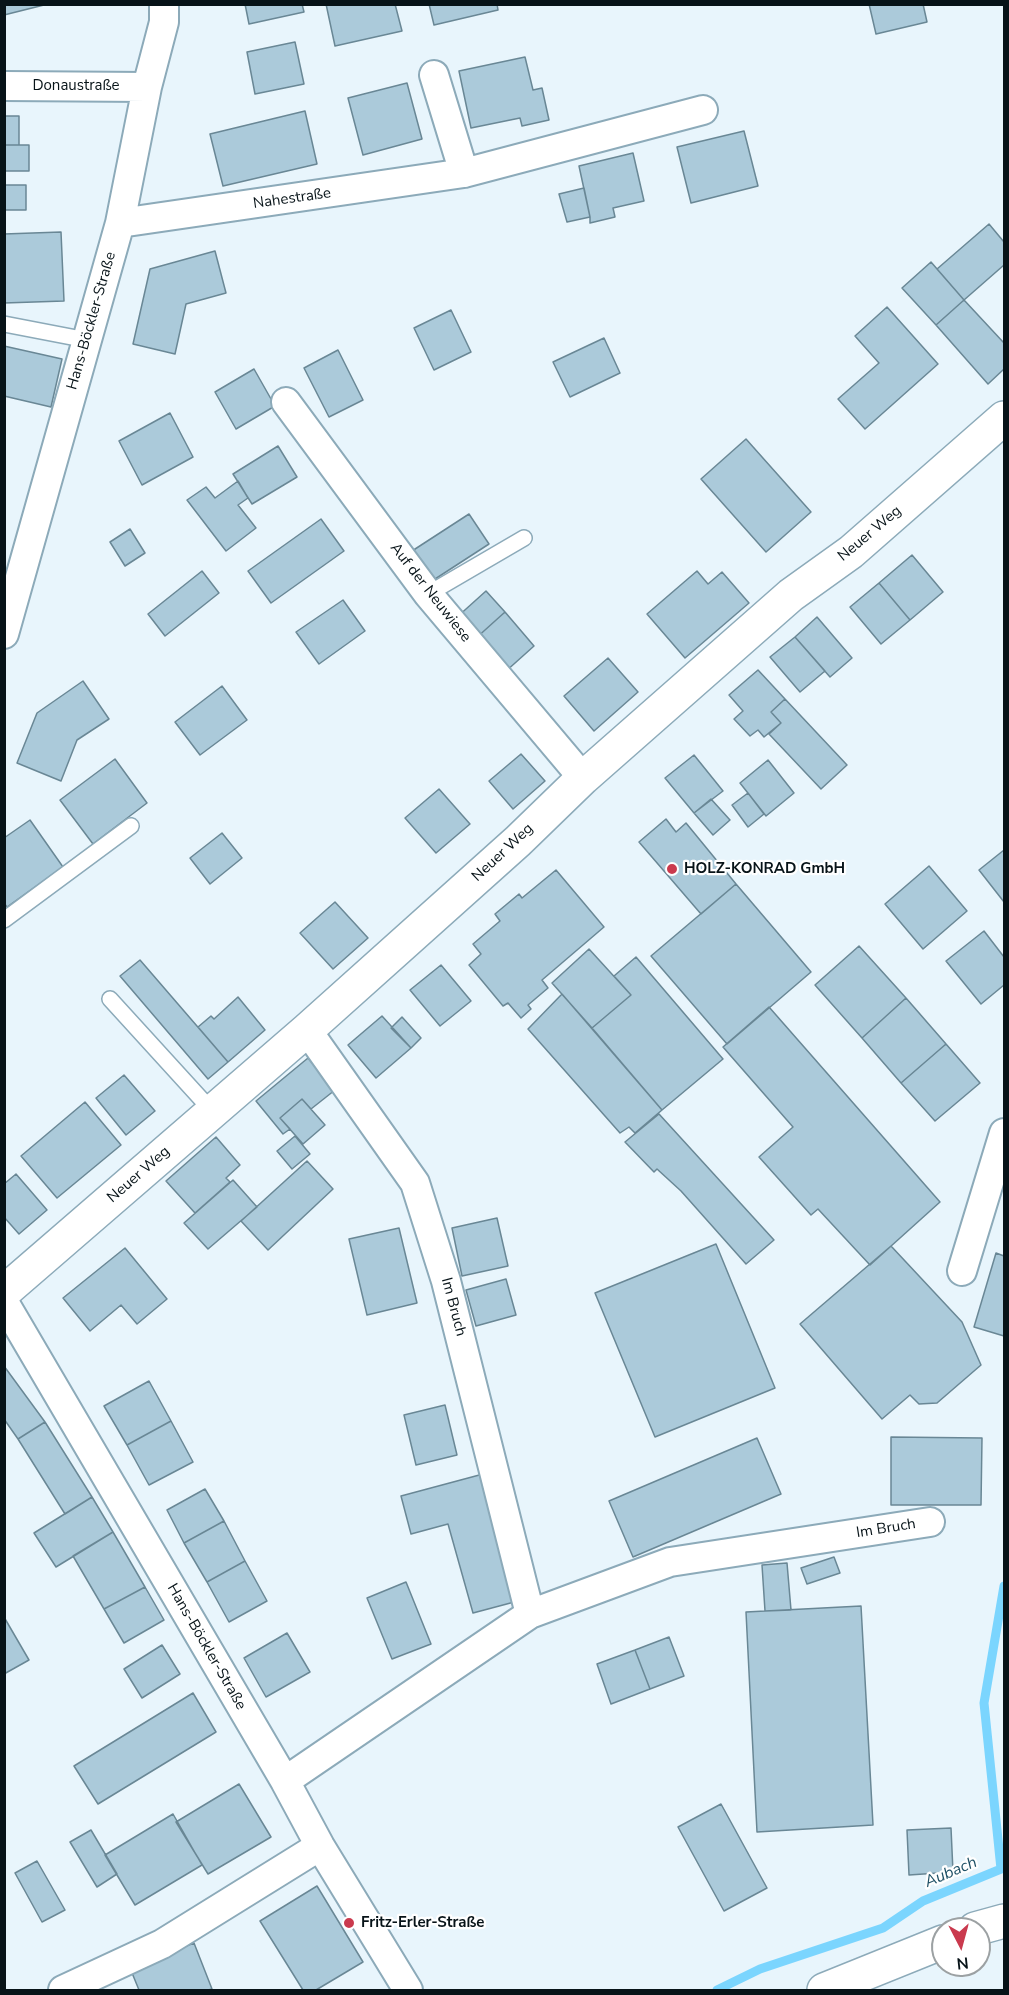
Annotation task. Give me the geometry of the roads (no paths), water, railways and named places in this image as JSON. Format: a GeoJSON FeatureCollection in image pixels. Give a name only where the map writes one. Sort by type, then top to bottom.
{"type":"FeatureCollection","features":[{"type":"Feature","properties":{"kind":"street","name":"Hans-Böckler-Straße"},"geometry":{"type":"LineString","coordinates":[[4,634],[120,223],[147,87],[164,22],[164,4]]}},
{"type":"Feature","properties":{"kind":"street"},"geometry":{"type":"LineString","coordinates":[[434,75],[464,173]]}},
{"type":"Feature","properties":{"kind":"street","name":"Donaustraße"},"geometry":{"type":"LineString","coordinates":[[4,86],[147,87]]}},
{"type":"Feature","properties":{"kind":"street","name":"Nahestraße"},"geometry":{"type":"LineString","coordinates":[[120,223],[464,173],[703,110]]}},
{"type":"Feature","properties":{"kind":"street","name":"Auf der Neuwiese"},"geometry":{"type":"LineString","coordinates":[[286,402],[428,594],[583,778]]}},
{"type":"Feature","properties":{"kind":"street","name":"Neuer Weg"},"geometry":{"type":"LineString","coordinates":[[4,1292],[307,1030],[518,841],[583,778],[791,595],[851,552],[1005,418]]}},
{"type":"Feature","properties":{"kind":"street","name":"Im Bruch"},"geometry":{"type":"LineString","coordinates":[[307,1030],[416,1183],[446,1281],[530,1614]]}},
{"type":"Feature","properties":{"kind":"street"},"geometry":{"type":"LineString","coordinates":[[962,1271],[1005,1133]]}},
{"type":"Feature","properties":{"kind":"street","name":"Hans-Böckler-Straße"},"geometry":{"type":"LineString","coordinates":[[4,1302],[285,1781],[320,1846],[408,1990]]}},
{"type":"Feature","properties":{"kind":"street","name":"Im Bruch"},"geometry":{"type":"LineString","coordinates":[[285,1781],[530,1614],[670,1562],[930,1522]]}},
{"type":"Feature","properties":{"kind":"street"},"geometry":{"type":"LineString","coordinates":[[63,1990],[162,1944],[320,1846]]}},
{"type":"Feature","properties":{"kind":"street"},"geometry":{"type":"LineString","coordinates":[[824,1990],[931,1947]]}},
{"type":"Feature","properties":{"kind":"lane"},"geometry":{"type":"LineString","coordinates":[[4,324],[87,340]]}},
{"type":"Feature","properties":{"kind":"lane"},"geometry":{"type":"LineString","coordinates":[[428,594],[524,538]]}},
{"type":"Feature","properties":{"kind":"lane"},"geometry":{"type":"LineString","coordinates":[[4,920],[131,826]]}},
{"type":"Feature","properties":{"kind":"lane"},"geometry":{"type":"LineString","coordinates":[[110,999],[213,1112]]}},
{"type":"Feature","properties":{"kind":"waterway","name":"Aubach"},"geometry":{"type":"LineString","coordinates":[[717,1990],[760,1969],[883,1928],[923,1901],[1001,1869],[984,1703],[1004,1586]]}},
{"type":"Feature","properties":{"kind":"place","name":"HOLZ-KONRAD GmbH"},"geometry":{"type":"Point","coordinates":[672,869]}},
{"type":"Feature","properties":{"kind":"place","name":"Fritz-Erler-Straße"},"geometry":{"type":"Point","coordinates":[349,1923]}}]}
